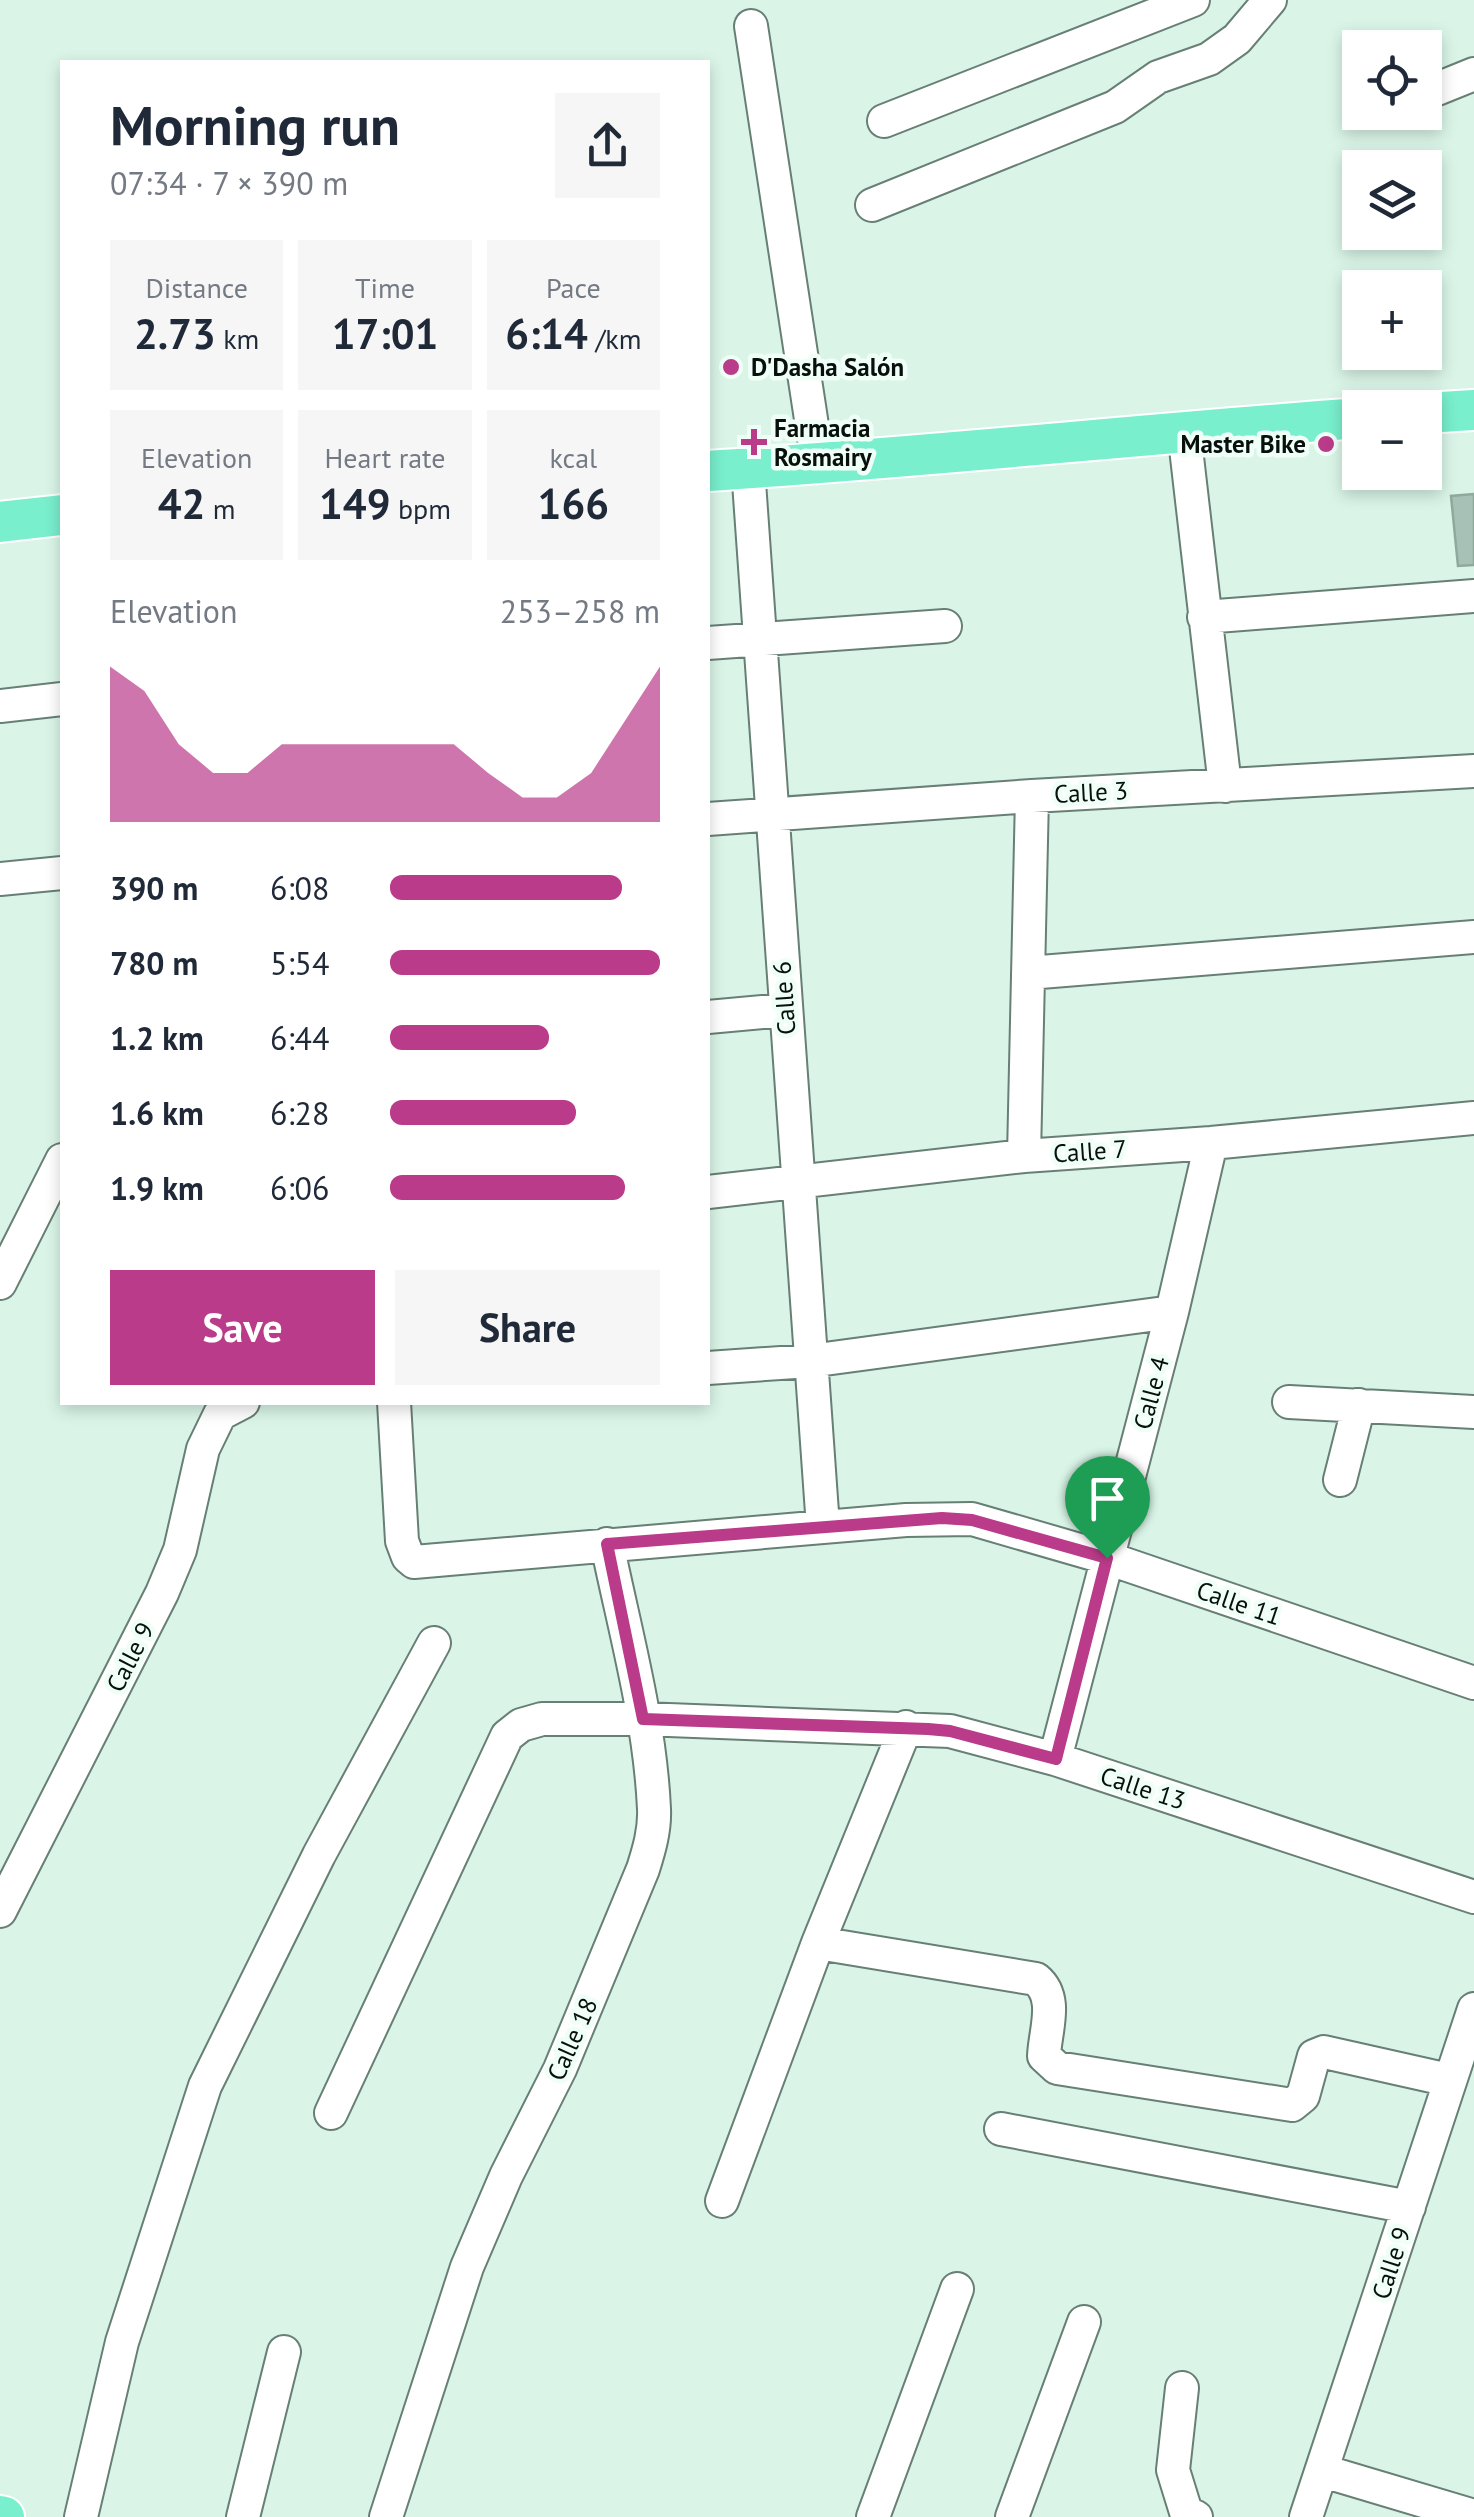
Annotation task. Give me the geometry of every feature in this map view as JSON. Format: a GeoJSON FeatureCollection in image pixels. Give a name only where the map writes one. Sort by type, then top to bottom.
{"type":"FeatureCollection","features":[{"type":"Feature","properties":{"kind":"main road"},"geometry":{"type":"LineString","coordinates":[[1442,412],[1474,410]]}},
{"type":"Feature","properties":{"kind":"main road"},"geometry":{"type":"LineString","coordinates":[[710,471],[1342,419]]}},
{"type":"Feature","properties":{"kind":"main road"},"geometry":{"type":"LineString","coordinates":[[0,522],[60,515]]}},
{"type":"Feature","properties":{"kind":"street"},"geometry":{"type":"LineString","coordinates":[[884,121],[1192,0]]}},
{"type":"Feature","properties":{"kind":"street"},"geometry":{"type":"LineString","coordinates":[[872,204],[1114,107],[1158,77],[1208,59],[1238,39],[1270,0]]}},
{"type":"Feature","properties":{"kind":"street"},"geometry":{"type":"LineString","coordinates":[[751,26],[818,465]]}},
{"type":"Feature","properties":{"kind":"street"},"geometry":{"type":"LineString","coordinates":[[1442,87],[1474,74]]}},
{"type":"Feature","properties":{"kind":"street"},"geometry":{"type":"LineString","coordinates":[[1184,430],[1224,786]]}},
{"type":"Feature","properties":{"kind":"street","name":"Calle 6"},"geometry":{"type":"LineString","coordinates":[[748,468],[823,1527]]}},
{"type":"Feature","properties":{"kind":"street"},"geometry":{"type":"LineString","coordinates":[[1204,617],[1474,596]]}},
{"type":"Feature","properties":{"kind":"street"},"geometry":{"type":"LineString","coordinates":[[710,643],[945,626]]}},
{"type":"Feature","properties":{"kind":"street"},"geometry":{"type":"LineString","coordinates":[[0,706],[60,699]]}},
{"type":"Feature","properties":{"kind":"street","name":"Calle 3"},"geometry":{"type":"LineString","coordinates":[[710,819],[1474,770]]}},
{"type":"Feature","properties":{"kind":"street"},"geometry":{"type":"LineString","coordinates":[[1024,1156],[1032,796]]}},
{"type":"Feature","properties":{"kind":"street"},"geometry":{"type":"LineString","coordinates":[[0,878],[60,873]]}},
{"type":"Feature","properties":{"kind":"street"},"geometry":{"type":"LineString","coordinates":[[1028,973],[1474,937]]}},
{"type":"Feature","properties":{"kind":"street"},"geometry":{"type":"LineString","coordinates":[[710,1018],[784,1010]]}},
{"type":"Feature","properties":{"kind":"street","name":"Calle 7"},"geometry":{"type":"LineString","coordinates":[[710,1192],[1024,1156],[1474,1118]]}},
{"type":"Feature","properties":{"kind":"street","name":"Calle 4"},"geometry":{"type":"LineString","coordinates":[[1056,1759],[1172,1312],[1211,1143]]}},
{"type":"Feature","properties":{"kind":"street"},"geometry":{"type":"LineString","coordinates":[[0,1283],[60,1164]]}},
{"type":"Feature","properties":{"kind":"street"},"geometry":{"type":"LineString","coordinates":[[710,1368],[810,1361],[1172,1312]]}},
{"type":"Feature","properties":{"kind":"street"},"geometry":{"type":"LineString","coordinates":[[1289,1402],[1474,1412]]}},
{"type":"Feature","properties":{"kind":"street"},"geometry":{"type":"LineString","coordinates":[[1340,1480],[1360,1404]]}},
{"type":"Feature","properties":{"kind":"street","name":"Calle 9"},"geometry":{"type":"LineString","coordinates":[[0,1911],[162,1593],[180,1550],[203,1449],[220,1414],[237,1405]]}},
{"type":"Feature","properties":{"kind":"street","name":"Calle 11"},"geometry":{"type":"LineString","coordinates":[[394,1405],[402,1541],[408,1557],[423,1562],[823,1527],[942,1518],[972,1520],[1107,1558],[1474,1682]]}},
{"type":"Feature","properties":{"kind":"street","name":"Calle 18"},"geometry":{"type":"LineString","coordinates":[[386,2517],[468,2266],[506,2176],[560,2069],[643,1870],[654,1812],[643,1719],[607,1544]]}},
{"type":"Feature","properties":{"kind":"street"},"geometry":{"type":"LineString","coordinates":[[81,2517],[122,2342],[205,2086],[319,1856],[434,1644]]}},
{"type":"Feature","properties":{"kind":"street","name":"Calle 13"},"geometry":{"type":"LineString","coordinates":[[331,2113],[507,1736],[532,1721],[643,1719],[950,1731],[1056,1759],[1474,1897]]}},
{"type":"Feature","properties":{"kind":"street"},"geometry":{"type":"LineString","coordinates":[[722,2201],[818,1943],[906,1727]]}},
{"type":"Feature","properties":{"kind":"street"},"geometry":{"type":"LineString","coordinates":[[818,1943],[1036,1979],[1050,2002],[1044,2056],[1057,2068],[1292,2105],[1303,2096],[1313,2059],[1320,2053],[1449,2080]]}},
{"type":"Feature","properties":{"kind":"street","name":"Calle 9"},"geometry":{"type":"LineString","coordinates":[[1306,2517],[1474,2009]]}},
{"type":"Feature","properties":{"kind":"street"},"geometry":{"type":"LineString","coordinates":[[1001,2129],[1409,2208]]}},
{"type":"Feature","properties":{"kind":"street"},"geometry":{"type":"LineString","coordinates":[[873,2517],[957,2289]]}},
{"type":"Feature","properties":{"kind":"street"},"geometry":{"type":"LineString","coordinates":[[1012,2517],[1084,2322]]}},
{"type":"Feature","properties":{"kind":"street"},"geometry":{"type":"LineString","coordinates":[[243,2517],[284,2352]]}},
{"type":"Feature","properties":{"kind":"street"},"geometry":{"type":"LineString","coordinates":[[1182,2388],[1173,2470],[1186,2512],[1196,2517]]}},
{"type":"Feature","properties":{"kind":"street"},"geometry":{"type":"LineString","coordinates":[[1323,2471],[1474,2516]]}},
{"type":"Feature","properties":{"kind":"building"},"geometry":{"type":"Polygon","coordinates":[[[1474,494],[1474,565],[1458,566],[1451,496],[1474,494]]]}},
{"type":"Feature","properties":{"kind":"place","name":"D'Dasha Salón"},"geometry":{"type":"Point","coordinates":[731,367]}},
{"type":"Feature","properties":{"kind":"place","name":"Farmacia Rosmairy"},"geometry":{"type":"Point","coordinates":[754,442]}},
{"type":"Feature","properties":{"kind":"place","name":"Master Bike"},"geometry":{"type":"Point","coordinates":[1326,444]}},
{"type":"Feature","properties":{"kind":"route"},"geometry":{"type":"LineString","coordinates":[[942,1518],[972,1520],[1107,1558],[1056,1759],[950,1731],[643,1719],[607,1544],[942,1518]]}}]}
